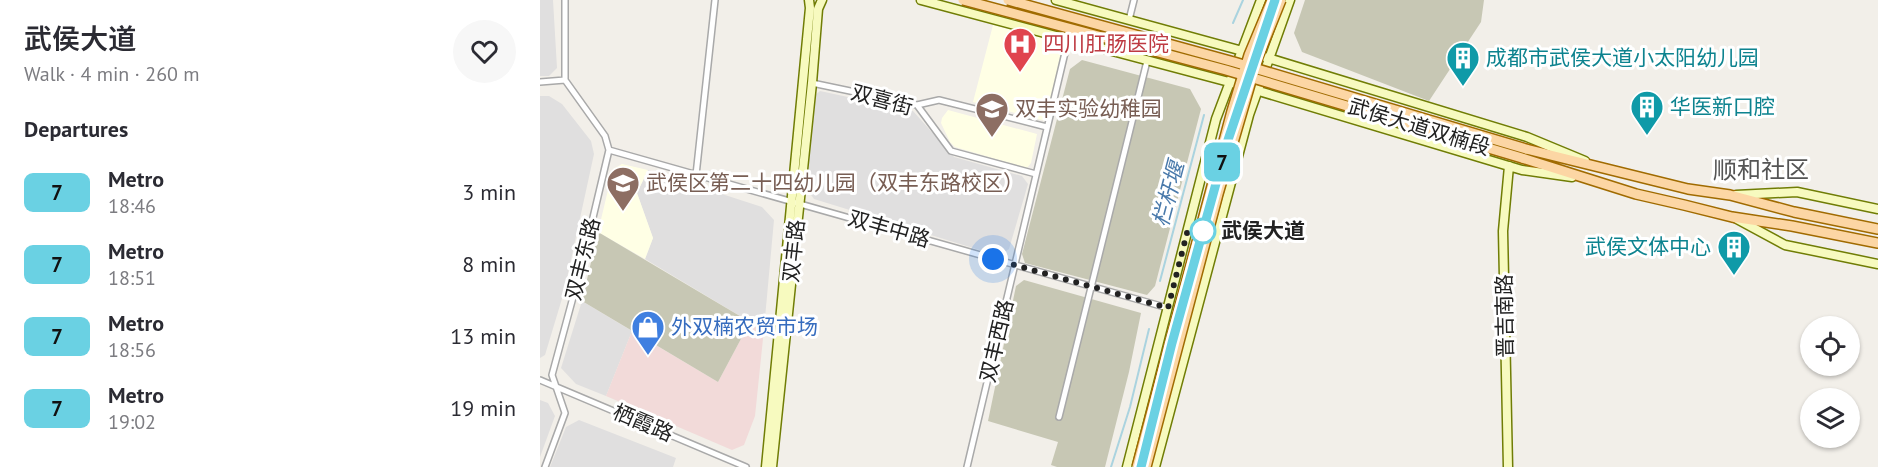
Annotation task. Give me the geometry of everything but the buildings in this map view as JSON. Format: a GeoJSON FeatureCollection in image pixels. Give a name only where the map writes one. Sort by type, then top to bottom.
{"type":"FeatureCollection","features":[{"type":"Feature","properties":{"kind":"main road","name":"双丰路"},"geometry":{"type":"LineString","coordinates":[[772,467],[805,83],[809,0]]}},
{"type":"Feature","properties":{"kind":"main road","name":"双丰路"},"geometry":{"type":"LineString","coordinates":[[766,467],[795,202],[812,83],[818,9],[822,0]]}},
{"type":"Feature","properties":{"kind":"main road"},"geometry":{"type":"LineString","coordinates":[[921,0],[1229,82],[1522,170],[1590,179]]}},
{"type":"Feature","properties":{"kind":"main road","name":"武侯大道双楠段"},"geometry":{"type":"LineString","coordinates":[[963,0],[1226,70],[1524,154],[1602,168],[1688,189],[1730,195],[1794,212],[1878,229]]}},
{"type":"Feature","properties":{"kind":"main road","name":"武侯大道双楠段"},"geometry":{"type":"LineString","coordinates":[[1008,0],[1234,62],[1524,154],[1636,194],[1732,217],[1878,243]]}},
{"type":"Feature","properties":{"kind":"main road"},"geometry":{"type":"LineString","coordinates":[[1056,0],[1241,50],[1527,137],[1602,168]]}},
{"type":"Feature","properties":{"kind":"main road"},"geometry":{"type":"LineString","coordinates":[[1127,467],[1216,119],[1261,0]]}},
{"type":"Feature","properties":{"kind":"main road"},"geometry":{"type":"LineString","coordinates":[[1137,467],[1232,111],[1249,55],[1272,0]]}},
{"type":"Feature","properties":{"kind":"main road"},"geometry":{"type":"LineString","coordinates":[[1146,467],[1218,194],[1258,57],[1281,0]]}},
{"type":"Feature","properties":{"kind":"main road"},"geometry":{"type":"LineString","coordinates":[[1155,467],[1249,115],[1290,0]]}},
{"type":"Feature","properties":{"kind":"main road","name":"晋吉南路"},"geometry":{"type":"LineString","coordinates":[[1508,467],[1503,231],[1509,166]]}},
{"type":"Feature","properties":{"kind":"main road"},"geometry":{"type":"LineString","coordinates":[[1730,195],[1797,192],[1878,209]]}},
{"type":"Feature","properties":{"kind":"main road"},"geometry":{"type":"LineString","coordinates":[[1732,217],[1785,245],[1878,264]]}},
{"type":"Feature","properties":{"kind":"street"},"geometry":{"type":"LineString","coordinates":[[565,0],[566,81],[605,136],[609,150]]}},
{"type":"Feature","properties":{"kind":"street"},"geometry":{"type":"LineString","coordinates":[[696,175],[715,0]]}},
{"type":"Feature","properties":{"kind":"street"},"geometry":{"type":"LineString","coordinates":[[1129,20],[1134,0]]}},
{"type":"Feature","properties":{"kind":"street","name":"双丰西路"},"geometry":{"type":"LineString","coordinates":[[967,467],[1068,40]]}},
{"type":"Feature","properties":{"kind":"street"},"geometry":{"type":"LineString","coordinates":[[1059,417],[1147,61]]}},
{"type":"Feature","properties":{"kind":"street"},"geometry":{"type":"LineString","coordinates":[[540,82],[566,81]]}},
{"type":"Feature","properties":{"kind":"street","name":"双喜街"},"geometry":{"type":"LineString","coordinates":[[812,83],[917,105],[951,151],[1036,174]]}},
{"type":"Feature","properties":{"kind":"street"},"geometry":{"type":"LineString","coordinates":[[917,105],[939,100],[1047,127]]}},
{"type":"Feature","properties":{"kind":"street","name":"双丰中路"},"geometry":{"type":"LineString","coordinates":[[609,150],[1168,308]]}},
{"type":"Feature","properties":{"kind":"street","name":"双丰东路"},"geometry":{"type":"LineString","coordinates":[[545,467],[565,413],[552,375],[582,264],[609,150]]}},
{"type":"Feature","properties":{"kind":"street","name":"栖霞路"},"geometry":{"type":"LineString","coordinates":[[540,380],[746,467]]}},
{"type":"Feature","properties":{"kind":"shaded area"},"geometry":{"type":"Polygon","coordinates":[[[540,0],[553,0],[557,68],[549,76],[540,76],[540,0]]]}},
{"type":"Feature","properties":{"kind":"shaded area"},"geometry":{"type":"Polygon","coordinates":[[[1305,0],[1484,0],[1481,22],[1429,101],[1302,52],[1294,33],[1305,0]]]}},
{"type":"Feature","properties":{"kind":"shaded area","name":"四川肛肠医院"},"geometry":{"type":"Polygon","coordinates":[[[993,25],[1066,44],[1046,121],[973,102],[993,25]]]}},
{"type":"Feature","properties":{"kind":"shaded area"},"geometry":{"type":"Polygon","coordinates":[[[1082,60],[1190,89],[1201,109],[1155,286],[1147,295],[1025,263],[1022,254],[1070,69],[1082,60]]]}},
{"type":"Feature","properties":{"kind":"shaded area"},"geometry":{"type":"Polygon","coordinates":[[[820,91],[913,111],[954,157],[1022,176],[1028,184],[1009,249],[999,256],[814,199],[806,188],[815,95],[820,91]]]}},
{"type":"Feature","properties":{"kind":"shaded area"},"geometry":{"type":"Polygon","coordinates":[[[540,96],[549,96],[562,104],[591,141],[594,154],[564,292],[545,355],[540,358],[540,96]]]}},
{"type":"Feature","properties":{"kind":"shaded area","name":"双丰实验幼稚园"},"geometry":{"type":"Polygon","coordinates":[[[948,110],[1037,134],[1031,163],[1027,168],[955,147],[941,123],[948,110]]]}},
{"type":"Feature","properties":{"kind":"shaded area","name":"武侯区第二十四幼儿园（双丰东路校区）"},"geometry":{"type":"Polygon","coordinates":[[[622,164],[648,170],[637,193],[653,238],[645,259],[598,232],[613,169],[622,164]]]}},
{"type":"Feature","properties":{"kind":"shaded area"},"geometry":{"type":"Polygon","coordinates":[[[648,170],[762,207],[774,220],[764,329],[645,259],[653,238],[637,193],[648,170]]]}},
{"type":"Feature","properties":{"kind":"shaded area"},"geometry":{"type":"Polygon","coordinates":[[[598,232],[750,322],[718,382],[582,301],[598,232]]]}},
{"type":"Feature","properties":{"kind":"shaded area"},"geometry":{"type":"Polygon","coordinates":[[[1024,280],[1141,313],[1105,467],[1051,465],[1058,442],[988,421],[1016,286],[1024,280]]]}},
{"type":"Feature","properties":{"kind":"shaded area"},"geometry":{"type":"Polygon","coordinates":[[[582,301],[632,331],[606,396],[576,384],[561,368],[582,301]]]}},
{"type":"Feature","properties":{"kind":"shaded area"},"geometry":{"type":"Polygon","coordinates":[[[750,322],[764,329],[755,416],[744,445],[732,450],[606,396],[632,331],[718,382],[750,322]]]}},
{"type":"Feature","properties":{"kind":"shaded area"},"geometry":{"type":"Polygon","coordinates":[[[540,400],[548,403],[555,416],[540,457],[540,400]]]}},
{"type":"Feature","properties":{"kind":"shaded area"},"geometry":{"type":"Polygon","coordinates":[[[579,420],[676,458],[673,467],[550,467],[566,427],[579,420]]]}},
{"type":"Feature","properties":{"kind":"waterway","name":"栏杆堰"},"geometry":{"type":"LineString","coordinates":[[1233,23],[1243,0]]}},
{"type":"Feature","properties":{"kind":"waterway","name":"栏杆堰"},"geometry":{"type":"LineString","coordinates":[[1160,281],[1204,115]]}},
{"type":"Feature","properties":{"kind":"waterway","name":"栏杆堰"},"geometry":{"type":"LineString","coordinates":[[1111,467],[1130,407],[1149,329]]}},
{"type":"Feature","properties":{"kind":"metro line","name":"7"},"geometry":{"type":"LineString","coordinates":[[1141,467],[1172,343],[1228,140],[1275,0]]}},
{"type":"Feature","properties":{"kind":"place","name":"四川肛肠医院"},"geometry":{"type":"Point","coordinates":[1020,73]}},
{"type":"Feature","properties":{"kind":"place","name":"成都市武侯大道小太阳幼儿园"},"geometry":{"type":"Point","coordinates":[1463,87]}},
{"type":"Feature","properties":{"kind":"place","name":"华医新口腔"},"geometry":{"type":"Point","coordinates":[1647,136]}},
{"type":"Feature","properties":{"kind":"place","name":"双丰实验幼稚园"},"geometry":{"type":"Point","coordinates":[992,138]}},
{"type":"Feature","properties":{"kind":"place","name":"武侯区第二十四幼儿园（双丰东路校区）"},"geometry":{"type":"Point","coordinates":[623,212]}},
{"type":"Feature","properties":{"kind":"place","name":"武侯大道"},"geometry":{"type":"Point","coordinates":[1203,231]}},
{"type":"Feature","properties":{"kind":"place","name":"武侯文体中心"},"geometry":{"type":"Point","coordinates":[1734,276]}},
{"type":"Feature","properties":{"kind":"place","name":"外双楠农贸市场"},"geometry":{"type":"Point","coordinates":[648,356]}},
{"type":"Feature","properties":{"kind":"district","name":"顺和社区"},"geometry":{"type":"Point","coordinates":[1761,170]}},
{"type":"Feature","properties":{"kind":"route"},"geometry":{"type":"LineString","coordinates":[[993,259],[1168,308],[1188,229],[1203,231]]}}]}
